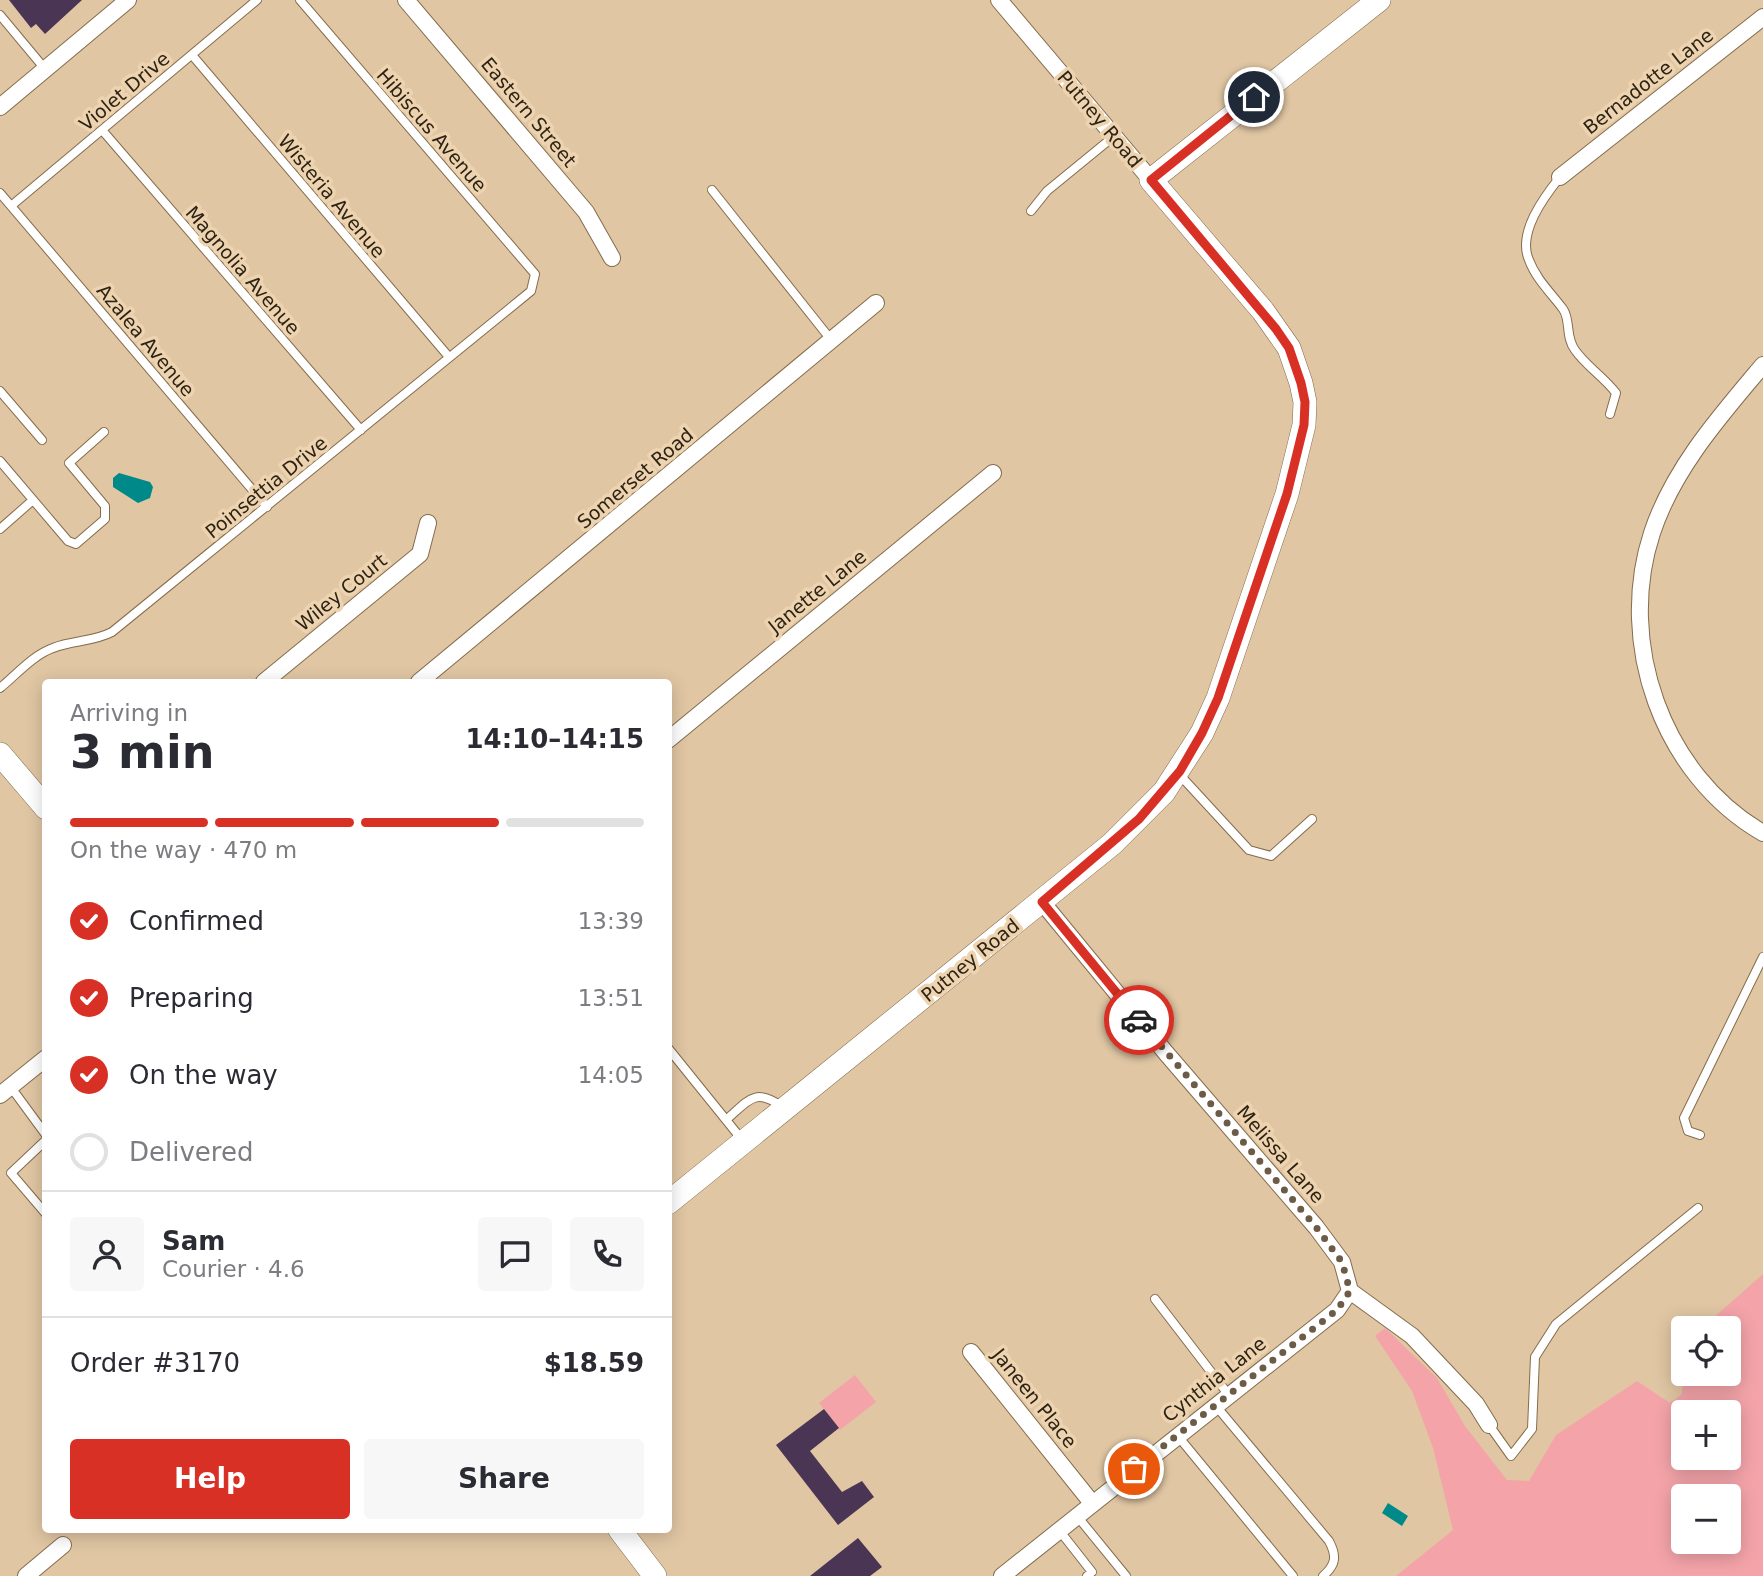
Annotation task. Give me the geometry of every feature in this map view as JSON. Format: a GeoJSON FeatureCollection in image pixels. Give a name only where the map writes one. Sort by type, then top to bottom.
{"type":"FeatureCollection","features":[{"type":"Feature","properties":{"kind":"street"},"geometry":{"type":"LineString","coordinates":[[0,107],[128,0]]}},
{"type":"Feature","properties":{"kind":"street","name":"Eastern Street"},"geometry":{"type":"LineString","coordinates":[[406,0],[586,212],[612,258]]}},
{"type":"Feature","properties":{"kind":"street","name":"Putney Road"},"geometry":{"type":"LineString","coordinates":[[672,1200],[1042,902],[1139,819],[1178,772],[1218,698],[1287,494],[1301,442],[1305,402],[1296,365],[1276,329],[999,0]]}},
{"type":"Feature","properties":{"kind":"street"},"geometry":{"type":"LineString","coordinates":[[1151,180],[1379,0]]}},
{"type":"Feature","properties":{"kind":"street","name":"Bernadotte Lane"},"geometry":{"type":"LineString","coordinates":[[1560,177],[1763,17]]}},
{"type":"Feature","properties":{"kind":"street","name":"Somerset Road"},"geometry":{"type":"LineString","coordinates":[[423,679],[876,303]]}},
{"type":"Feature","properties":{"kind":"street"},"geometry":{"type":"LineString","coordinates":[[1763,365],[1686,463],[1661,510],[1646,555],[1641,623],[1650,684],[1672,739],[1704,785],[1730,810],[1763,833]]}},
{"type":"Feature","properties":{"kind":"street","name":"Janette Lane"},"geometry":{"type":"LineString","coordinates":[[672,737],[993,473]]}},
{"type":"Feature","properties":{"kind":"street","name":"Wiley Court"},"geometry":{"type":"LineString","coordinates":[[268,679],[420,554],[428,523]]}},
{"type":"Feature","properties":{"kind":"street"},"geometry":{"type":"LineString","coordinates":[[0,754],[42,803]]}},
{"type":"Feature","properties":{"kind":"street","name":"Melissa Lane"},"geometry":{"type":"LineString","coordinates":[[1042,902],[1316,1227],[1342,1262],[1350,1291]]}},
{"type":"Feature","properties":{"kind":"street"},"geometry":{"type":"LineString","coordinates":[[3,1085],[42,1061]]}},
{"type":"Feature","properties":{"kind":"street"},"geometry":{"type":"LineString","coordinates":[[1350,1291],[1412,1336],[1476,1404],[1489,1425]]}},
{"type":"Feature","properties":{"kind":"street","name":"Cynthia Lane"},"geometry":{"type":"LineString","coordinates":[[1002,1576],[1337,1310],[1350,1291]]}},
{"type":"Feature","properties":{"kind":"street","name":"Janeen Place"},"geometry":{"type":"LineString","coordinates":[[971,1352],[1092,1503]]}},
{"type":"Feature","properties":{"kind":"street"},"geometry":{"type":"LineString","coordinates":[[622,1533],[655,1576]]}},
{"type":"Feature","properties":{"kind":"street"},"geometry":{"type":"LineString","coordinates":[[26,1576],[63,1545]]}},
{"type":"Feature","properties":{"kind":"lane","name":"Violet Drive"},"geometry":{"type":"LineString","coordinates":[[11,206],[257,0]]}},
{"type":"Feature","properties":{"kind":"lane","name":"Hibiscus Avenue"},"geometry":{"type":"LineString","coordinates":[[300,0],[535,274],[535,282]]}},
{"type":"Feature","properties":{"kind":"lane"},"geometry":{"type":"LineString","coordinates":[[0,15],[45,69]]}},
{"type":"Feature","properties":{"kind":"lane","name":"Wisteria Avenue"},"geometry":{"type":"LineString","coordinates":[[192,55],[449,358]]}},
{"type":"Feature","properties":{"kind":"lane","name":"Magnolia Avenue"},"geometry":{"type":"LineString","coordinates":[[102,130],[361,430]]}},
{"type":"Feature","properties":{"kind":"lane"},"geometry":{"type":"LineString","coordinates":[[1031,211],[1047,191],[1113,137]]}},
{"type":"Feature","properties":{"kind":"lane"},"geometry":{"type":"LineString","coordinates":[[1560,177],[1541,200],[1528,237],[1527,257],[1537,276],[1566,313],[1567,333],[1575,351],[1616,393],[1610,414]]}},
{"type":"Feature","properties":{"kind":"lane"},"geometry":{"type":"LineString","coordinates":[[712,190],[832,341]]}},
{"type":"Feature","properties":{"kind":"lane","name":"Azalea Avenue"},"geometry":{"type":"LineString","coordinates":[[0,193],[267,507]]}},
{"type":"Feature","properties":{"kind":"lane","name":"Poinsettia Drive"},"geometry":{"type":"LineString","coordinates":[[0,688],[43,652],[55,647],[99,639],[112,632],[531,291],[535,282]]}},
{"type":"Feature","properties":{"kind":"lane"},"geometry":{"type":"LineString","coordinates":[[0,391],[42,440]]}},
{"type":"Feature","properties":{"kind":"lane"},"geometry":{"type":"LineString","coordinates":[[0,461],[68,541],[76,544],[105,519],[105,506],[69,463],[104,432]]}},
{"type":"Feature","properties":{"kind":"lane"},"geometry":{"type":"LineString","coordinates":[[0,529],[33,500]]}},
{"type":"Feature","properties":{"kind":"lane"},"geometry":{"type":"LineString","coordinates":[[1178,772],[1249,850],[1270,856],[1312,819]]}},
{"type":"Feature","properties":{"kind":"lane"},"geometry":{"type":"LineString","coordinates":[[1700,1135],[1688,1131],[1684,1118],[1763,957]]}},
{"type":"Feature","properties":{"kind":"lane"},"geometry":{"type":"LineString","coordinates":[[672,1053],[745,1143]]}},
{"type":"Feature","properties":{"kind":"lane"},"geometry":{"type":"LineString","coordinates":[[3,1085],[42,1133]]}},
{"type":"Feature","properties":{"kind":"lane"},"geometry":{"type":"LineString","coordinates":[[726,1120],[756,1096],[767,1096],[786,1110]]}},
{"type":"Feature","properties":{"kind":"lane"},"geometry":{"type":"LineString","coordinates":[[42,1142],[11,1172],[42,1209]]}},
{"type":"Feature","properties":{"kind":"lane"},"geometry":{"type":"LineString","coordinates":[[1489,1425],[1511,1456],[1532,1429],[1535,1357],[1556,1324],[1698,1208]]}},
{"type":"Feature","properties":{"kind":"lane"},"geometry":{"type":"LineString","coordinates":[[1155,1299],[1222,1399],[1329,1541],[1335,1556],[1334,1563],[1322,1576]]}},
{"type":"Feature","properties":{"kind":"lane"},"geometry":{"type":"LineString","coordinates":[[1177,1435],[1293,1576]]}},
{"type":"Feature","properties":{"kind":"lane"},"geometry":{"type":"LineString","coordinates":[[1077,1516],[1126,1576]]}},
{"type":"Feature","properties":{"kind":"lane"},"geometry":{"type":"LineString","coordinates":[[1059,1530],[1091,1572],[1087,1576]]}},
{"type":"Feature","properties":{"kind":"shaded area"},"geometry":{"type":"Polygon","coordinates":[[[1763,1274],[1763,1576],[1396,1576],[1453,1530],[1433,1448],[1412,1391],[1375,1336],[1385,1328],[1437,1378],[1465,1426],[1507,1480],[1529,1481],[1556,1435],[1637,1381],[1671,1402],[1671,1470],[1741,1470],[1741,1400],[1674,1400],[1682,1394],[1682,1386],[1741,1386],[1741,1316],[1716,1316],[1763,1274]]]}},
{"type":"Feature","properties":{"kind":"shaded area"},"geometry":{"type":"Polygon","coordinates":[[[855,1375],[876,1402],[840,1430],[819,1403],[855,1375]]]}},
{"type":"Feature","properties":{"kind":"water"},"geometry":{"type":"Polygon","coordinates":[[[119,473],[150,482],[153,487],[150,498],[138,503],[113,487],[113,478],[119,473]]]}},
{"type":"Feature","properties":{"kind":"water"},"geometry":{"type":"Polygon","coordinates":[[[1388,1503],[1408,1516],[1402,1526],[1382,1513],[1388,1503]]]}},
{"type":"Feature","properties":{"kind":"building"},"geometry":{"type":"Polygon","coordinates":[[[9,0],[82,0],[45,34],[36,24],[31,28],[9,0]]]}},
{"type":"Feature","properties":{"kind":"building"},"geometry":{"type":"Polygon","coordinates":[[[824,1409],[839,1428],[810,1451],[842,1492],[862,1481],[874,1497],[838,1525],[776,1445],[824,1409]]]}},
{"type":"Feature","properties":{"kind":"building"},"geometry":{"type":"Polygon","coordinates":[[[858,1538],[882,1567],[870,1576],[810,1576],[858,1538]]]}},
{"type":"Feature","properties":{"kind":"way so far"},"geometry":{"type":"LineString","coordinates":[[1134,1469],[1337,1310],[1350,1291],[1342,1262],[1316,1227],[1139,1020]]}},
{"type":"Feature","properties":{"kind":"route"},"geometry":{"type":"LineString","coordinates":[[1139,1020],[1042,902],[1139,819],[1180,771],[1202,733],[1218,698],[1297,458],[1304,425],[1305,402],[1289,348],[1263,311],[1151,180],[1254,97]]}}]}
